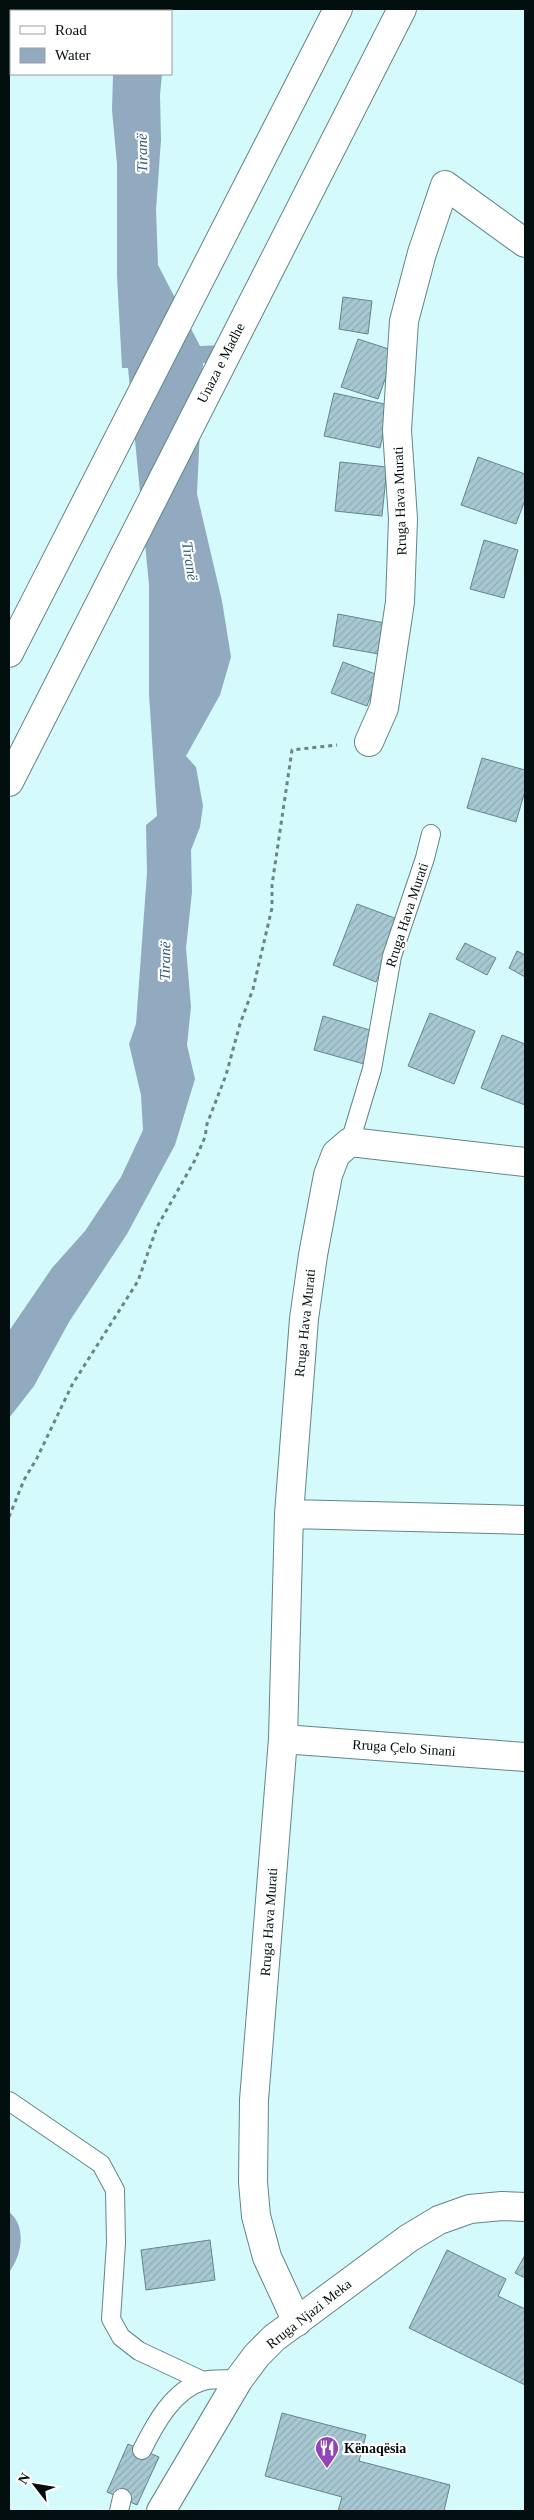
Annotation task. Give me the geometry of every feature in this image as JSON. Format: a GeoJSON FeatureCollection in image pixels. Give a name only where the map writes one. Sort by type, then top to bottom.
{"type":"FeatureCollection","features":[{"type":"Feature","properties":{"kind":"main road"},"geometry":{"type":"LineString","coordinates":[[9,653],[338,9]]}},
{"type":"Feature","properties":{"kind":"main road","name":"Unaza e Madhe"},"geometry":{"type":"LineString","coordinates":[[9,782],[402,9]]}},
{"type":"Feature","properties":{"kind":"main road","name":"Rruga Hava Murati"},"geometry":{"type":"LineString","coordinates":[[370,742],[384,708],[400,602],[403,519],[397,430],[404,321],[422,254],[445,185],[525,243]]}},
{"type":"Feature","properties":{"kind":"main road"},"geometry":{"type":"LineString","coordinates":[[350,1142],[525,1162]]}},
{"type":"Feature","properties":{"kind":"main road","name":"Rruga Hava Murati"},"geometry":{"type":"LineString","coordinates":[[297,2322],[267,2257],[256,2216],[253,2182],[254,2100],[283,1738],[289,1514],[304,1319],[313,1255],[328,1175],[336,1154],[350,1142]]}},
{"type":"Feature","properties":{"kind":"main road"},"geometry":{"type":"LineString","coordinates":[[289,1514],[525,1520]]}},
{"type":"Feature","properties":{"kind":"main road","name":"Rruga Çelo Sinani"},"geometry":{"type":"LineString","coordinates":[[283,1738],[525,1757]]}},
{"type":"Feature","properties":{"kind":"main road","name":"Rruga Njazi Meka"},"geometry":{"type":"LineString","coordinates":[[161,2511],[239,2379],[257,2354],[274,2338],[409,2238],[439,2220],[470,2209],[502,2206],[525,2207]]}},
{"type":"Feature","properties":{"kind":"lane","name":"Rruga Hava Murati"},"geometry":{"type":"LineString","coordinates":[[350,1142],[372,1069],[392,956],[425,858],[431,834]]}},
{"type":"Feature","properties":{"kind":"lane"},"geometry":{"type":"LineString","coordinates":[[9,2100],[101,2164],[116,2190],[116,2243],[111,2319],[121,2337],[139,2351],[203,2381]]}},
{"type":"Feature","properties":{"kind":"lane"},"geometry":{"type":"LineString","coordinates":[[142,2450],[156,2424],[177,2396],[203,2381],[239,2379]]}},
{"type":"Feature","properties":{"kind":"path"},"geometry":{"type":"LineString","coordinates":[[9,1517],[24,1480],[37,1458],[72,1385],[138,1281],[157,1227],[205,1137],[207,1124],[226,1075],[237,1033],[253,989],[272,908],[274,871],[280,846],[292,750],[370,742]]}},
{"type":"Feature","properties":{"kind":"water","name":"Tiranë"},"geometry":{"type":"Polygon","coordinates":[[[113,75],[162,75],[160,95],[161,140],[156,210],[158,265],[200,346],[224,345],[224,362],[203,363],[197,494],[222,601],[231,657],[220,695],[186,756],[196,767],[203,806],[200,827],[191,850],[192,892],[186,948],[191,1007],[187,1045],[195,1079],[175,1145],[127,1234],[69,1322],[34,1386],[9,1418],[9,1331],[52,1268],[85,1231],[121,1177],[143,1130],[141,1095],[129,1044],[136,1024],[147,873],[146,825],[157,816],[149,694],[149,585],[128,368],[122,368],[117,276],[117,164],[112,110],[113,75]]]}},
{"type":"Feature","properties":{"kind":"water"},"geometry":{"type":"Polygon","coordinates":[[[9,2212],[15,2218],[18,2225],[21,2241],[17,2258],[9,2272],[9,2212]]]}},
{"type":"Feature","properties":{"kind":"building"},"geometry":{"type":"Polygon","coordinates":[[[343,297],[372,301],[368,334],[339,329],[343,297]]]}},
{"type":"Feature","properties":{"kind":"building"},"geometry":{"type":"Polygon","coordinates":[[[358,339],[395,351],[378,399],[341,387],[358,339]]]}},
{"type":"Feature","properties":{"kind":"building"},"geometry":{"type":"Polygon","coordinates":[[[334,393],[389,405],[380,448],[324,436],[334,393]]]}},
{"type":"Feature","properties":{"kind":"building"},"geometry":{"type":"Polygon","coordinates":[[[478,457],[525,474],[525,500],[516,524],[461,505],[478,457]]]}},
{"type":"Feature","properties":{"kind":"building"},"geometry":{"type":"Polygon","coordinates":[[[340,462],[387,467],[382,516],[335,511],[340,462]]]}},
{"type":"Feature","properties":{"kind":"building"},"geometry":{"type":"Polygon","coordinates":[[[484,540],[518,550],[504,598],[470,589],[484,540]]]}},
{"type":"Feature","properties":{"kind":"building"},"geometry":{"type":"Polygon","coordinates":[[[338,614],[385,623],[379,654],[333,646],[338,614]]]}},
{"type":"Feature","properties":{"kind":"building"},"geometry":{"type":"Polygon","coordinates":[[[343,662],[378,675],[367,706],[331,693],[343,662]]]}},
{"type":"Feature","properties":{"kind":"building"},"geometry":{"type":"Polygon","coordinates":[[[482,758],[525,770],[525,791],[516,822],[467,808],[482,758]]]}},
{"type":"Feature","properties":{"kind":"building"},"geometry":{"type":"Polygon","coordinates":[[[357,904],[400,920],[376,982],[333,965],[357,904]]]}},
{"type":"Feature","properties":{"kind":"building"},"geometry":{"type":"Polygon","coordinates":[[[465,943],[496,958],[487,975],[456,959],[465,943]]]}},
{"type":"Feature","properties":{"kind":"building"},"geometry":{"type":"Polygon","coordinates":[[[517,951],[525,955],[525,977],[509,968],[517,951]]]}},
{"type":"Feature","properties":{"kind":"building"},"geometry":{"type":"Polygon","coordinates":[[[430,1013],[475,1031],[454,1084],[408,1066],[430,1013]]]}},
{"type":"Feature","properties":{"kind":"building"},"geometry":{"type":"Polygon","coordinates":[[[323,1016],[373,1031],[364,1064],[314,1050],[323,1016]]]}},
{"type":"Feature","properties":{"kind":"building"},"geometry":{"type":"Polygon","coordinates":[[[502,1035],[525,1044],[525,1105],[481,1088],[502,1035]]]}},
{"type":"Feature","properties":{"kind":"building"},"geometry":{"type":"Polygon","coordinates":[[[210,2240],[215,2280],[146,2290],[141,2250],[210,2240]]]}},
{"type":"Feature","properties":{"kind":"building"},"geometry":{"type":"Polygon","coordinates":[[[447,2250],[506,2279],[498,2296],[525,2309],[525,2385],[409,2328],[447,2250]]]}},
{"type":"Feature","properties":{"kind":"building"},"geometry":{"type":"Polygon","coordinates":[[[525,2255],[525,2278],[515,2273],[525,2255]]]}},
{"type":"Feature","properties":{"kind":"building","name":"Kënaqësia"},"geometry":{"type":"Polygon","coordinates":[[[282,2413],[366,2435],[359,2461],[450,2485],[444,2511],[338,2511],[342,2497],[265,2476],[282,2413]]]}},
{"type":"Feature","properties":{"kind":"building"},"geometry":{"type":"Polygon","coordinates":[[[128,2444],[159,2457],[137,2505],[107,2492],[128,2444]]]}},
{"type":"Feature","properties":{"kind":"place","name":"Kënaqësia"},"geometry":{"type":"Point","coordinates":[327,2469]}}]}
